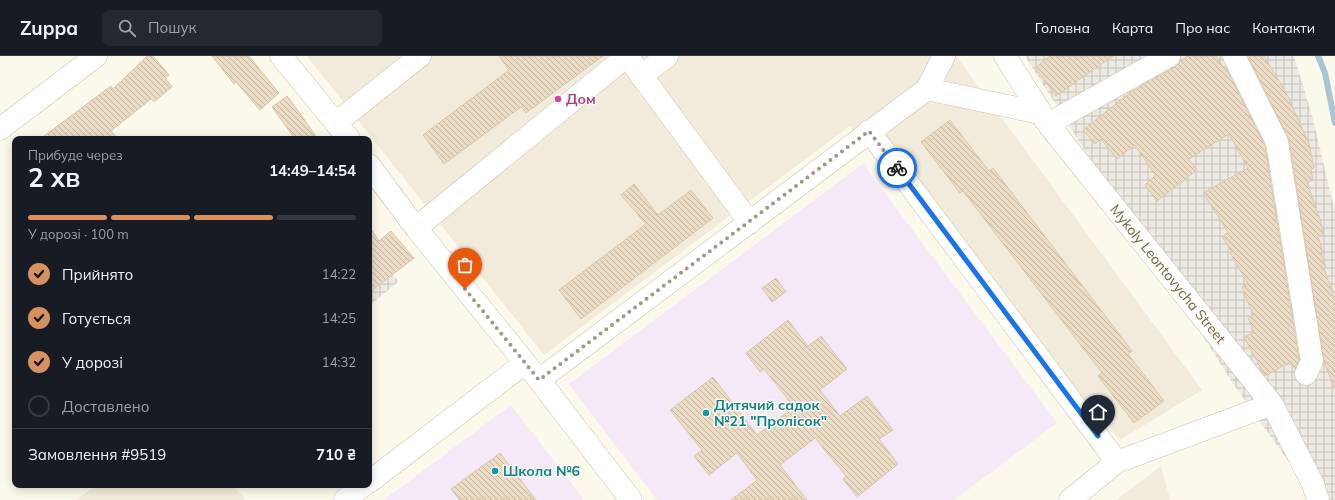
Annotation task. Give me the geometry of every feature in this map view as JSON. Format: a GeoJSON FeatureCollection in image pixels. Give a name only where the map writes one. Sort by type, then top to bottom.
{"type":"FeatureCollection","features":[{"type":"Feature","properties":{"kind":"street"},"geometry":{"type":"LineString","coordinates":[[0,129],[96,56]]}},
{"type":"Feature","properties":{"kind":"street"},"geometry":{"type":"LineString","coordinates":[[281,56],[347,136]]}},
{"type":"Feature","properties":{"kind":"street"},"geometry":{"type":"LineString","coordinates":[[336,122],[420,56]]}},
{"type":"Feature","properties":{"kind":"street"},"geometry":{"type":"LineString","coordinates":[[416,228],[627,56],[750,223]]}},
{"type":"Feature","properties":{"kind":"street"},"geometry":{"type":"LineString","coordinates":[[641,76],[667,56]]}},
{"type":"Feature","properties":{"kind":"street"},"geometry":{"type":"LineString","coordinates":[[539,380],[927,89],[944,56]]}},
{"type":"Feature","properties":{"kind":"street","name":"Mykoly Leontovycha Street"},"geometry":{"type":"LineString","coordinates":[[1005,56],[1044,118],[1272,404],[1313,484],[1318,500]]}},
{"type":"Feature","properties":{"kind":"street"},"geometry":{"type":"LineString","coordinates":[[927,89],[1044,118],[1169,56]]}},
{"type":"Feature","properties":{"kind":"street"},"geometry":{"type":"LineString","coordinates":[[1234,56],[1277,142],[1312,361],[1306,374]]}},
{"type":"Feature","properties":{"kind":"street"},"geometry":{"type":"LineString","coordinates":[[869,131],[1117,462]]}},
{"type":"Feature","properties":{"kind":"street"},"geometry":{"type":"LineString","coordinates":[[372,169],[416,228],[539,380],[631,500]]}},
{"type":"Feature","properties":{"kind":"street"},"geometry":{"type":"LineString","coordinates":[[372,480],[525,363]]}},
{"type":"Feature","properties":{"kind":"street"},"geometry":{"type":"LineString","coordinates":[[1070,500],[1117,462],[1272,404]]}},
{"type":"Feature","properties":{"kind":"street"},"geometry":{"type":"LineString","coordinates":[[345,500],[360,488]]}},
{"type":"Feature","properties":{"kind":"shaded area"},"geometry":{"type":"Polygon","coordinates":[[[307,56],[956,56],[1202,390],[1120,440],[850,126],[544,355],[372,138],[372,136],[370,136],[307,56]]]}},
{"type":"Feature","properties":{"kind":"shaded area"},"geometry":{"type":"Polygon","coordinates":[[[1025,56],[1294,56],[1313,119],[1335,212],[1335,500],[1307,500],[1304,483],[1234,385],[1025,56]]]}},
{"type":"Feature","properties":{"kind":"shaded area"},"geometry":{"type":"Polygon","coordinates":[[[863,164],[1057,423],[954,500],[657,500],[569,384],[863,164]]]}},
{"type":"Feature","properties":{"kind":"shaded area"},"geometry":{"type":"Polygon","coordinates":[[[372,258],[399,281],[372,304],[372,258]]]}},
{"type":"Feature","properties":{"kind":"shaded area"},"geometry":{"type":"Polygon","coordinates":[[[511,405],[584,500],[384,500],[511,405]]]}},
{"type":"Feature","properties":{"kind":"shaded area"},"geometry":{"type":"Polygon","coordinates":[[[1161,466],[1170,500],[1116,500],[1161,466]]]}},
{"type":"Feature","properties":{"kind":"shaded area"},"geometry":{"type":"Polygon","coordinates":[[[93,488],[235,488],[245,500],[75,500],[93,488]]]}},
{"type":"Feature","properties":{"kind":"building"},"geometry":{"type":"Polygon","coordinates":[[[147,56],[153,56],[169,75],[165,78],[172,87],[154,102],[151,99],[111,131],[115,136],[44,136],[111,86],[113,89],[147,56]]]}},
{"type":"Feature","properties":{"kind":"building"},"geometry":{"type":"Polygon","coordinates":[[[212,56],[249,56],[279,93],[260,110],[236,82],[234,84],[212,56]]]}},
{"type":"Feature","properties":{"kind":"building"},"geometry":{"type":"Polygon","coordinates":[[[499,56],[603,56],[526,113],[521,107],[444,164],[423,135],[509,70],[499,56]]]}},
{"type":"Feature","properties":{"kind":"building"},"geometry":{"type":"Polygon","coordinates":[[[1050,56],[1113,56],[1056,96],[1035,68],[1050,56]]]}},
{"type":"Feature","properties":{"kind":"building"},"geometry":{"type":"Polygon","coordinates":[[[1187,56],[1216,56],[1223,67],[1225,66],[1265,146],[1299,359],[1295,369],[1291,362],[1265,376],[1244,337],[1254,332],[1248,318],[1253,315],[1242,287],[1248,284],[1230,253],[1232,252],[1222,237],[1228,232],[1203,193],[1248,168],[1229,134],[1189,159],[1197,170],[1157,201],[1145,185],[1155,175],[1135,145],[1117,159],[1101,139],[1095,144],[1083,130],[1131,92],[1175,67],[1187,56]]]}},
{"type":"Feature","properties":{"kind":"building"},"geometry":{"type":"Polygon","coordinates":[[[1248,56],[1264,56],[1287,94],[1309,144],[1314,168],[1311,169],[1313,180],[1307,182],[1324,235],[1318,236],[1323,253],[1321,253],[1326,267],[1324,268],[1335,300],[1335,387],[1324,362],[1289,140],[1248,56]]]}},
{"type":"Feature","properties":{"kind":"building"},"geometry":{"type":"Polygon","coordinates":[[[287,96],[316,136],[293,136],[272,107],[287,96]]]}},
{"type":"Feature","properties":{"kind":"building"},"geometry":{"type":"Polygon","coordinates":[[[950,120],[989,171],[993,168],[1132,351],[1128,354],[1164,401],[1134,423],[1098,376],[1102,373],[963,191],[960,193],[921,142],[950,120]]]}},
{"type":"Feature","properties":{"kind":"building"},"geometry":{"type":"Polygon","coordinates":[[[634,184],[658,215],[691,190],[713,218],[581,319],[559,290],[646,224],[621,195],[634,184]]]}},
{"type":"Feature","properties":{"kind":"building"},"geometry":{"type":"Polygon","coordinates":[[[372,230],[379,241],[391,231],[414,258],[372,291],[372,230]]]}},
{"type":"Feature","properties":{"kind":"building"},"geometry":{"type":"Polygon","coordinates":[[[776,278],[786,292],[772,302],[762,288],[776,278]]]}},
{"type":"Feature","properties":{"kind":"building","name":"Дитячий садок №21 \"Пролісок\""},"geometry":{"type":"Polygon","coordinates":[[[788,320],[808,346],[821,336],[847,369],[820,390],[840,416],[867,396],[893,430],[879,439],[898,464],[857,497],[843,479],[846,476],[815,438],[780,465],[807,500],[731,500],[757,480],[737,453],[709,475],[694,456],[702,450],[670,410],[713,377],[757,435],[794,407],[764,369],[760,372],[746,353],[788,320]]]}},
{"type":"Feature","properties":{"kind":"building","name":"Школа №6"},"geometry":{"type":"Polygon","coordinates":[[[500,453],[536,500],[460,500],[451,489],[500,453]]]}},
{"type":"Feature","properties":{"kind":"waterway"},"geometry":{"type":"LineString","coordinates":[[1318,56],[1325,73],[1335,123]]}},
{"type":"Feature","properties":{"kind":"way so far"},"geometry":{"type":"LineString","coordinates":[[465,289],[539,380],[750,223],[869,131],[897,168]]}},
{"type":"Feature","properties":{"kind":"place","name":"Дом"},"geometry":{"type":"Point","coordinates":[558,99]}},
{"type":"Feature","properties":{"kind":"place","name":"Дитячий садок №21 \"Пролісок\""},"geometry":{"type":"Point","coordinates":[706,413]}},
{"type":"Feature","properties":{"kind":"place","name":"Школа №6"},"geometry":{"type":"Point","coordinates":[495,471]}},
{"type":"Feature","properties":{"kind":"route"},"geometry":{"type":"LineString","coordinates":[[897,168],[1098,436]]}}]}
